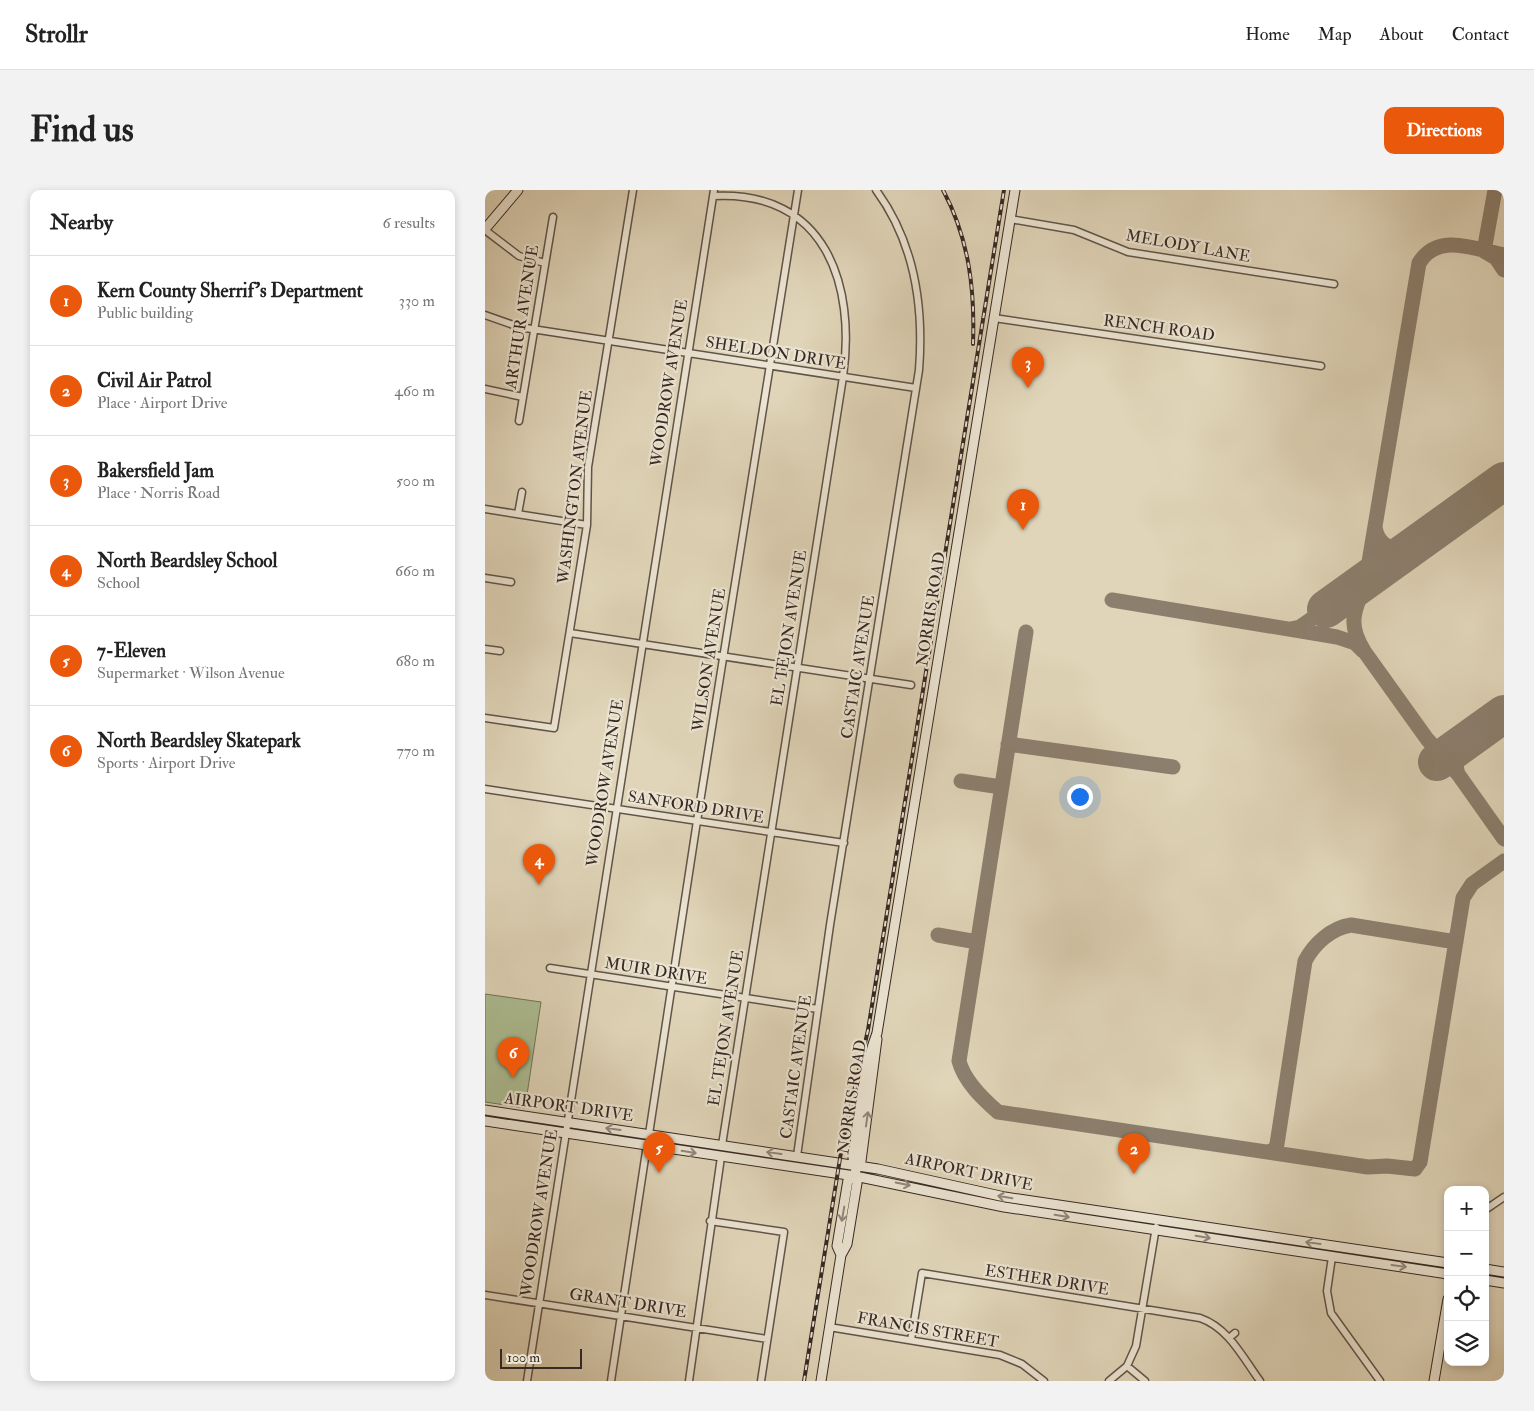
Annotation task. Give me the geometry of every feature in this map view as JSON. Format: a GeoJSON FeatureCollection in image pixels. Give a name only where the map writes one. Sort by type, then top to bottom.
{"type":"FeatureCollection","features":[{"type":"Feature","properties":{"kind":"main road"},"geometry":{"type":"LineString","coordinates":[[485,230],[518,190]]}},
{"type":"Feature","properties":{"kind":"main road","name":"NORRIS ROAD"},"geometry":{"type":"LineString","coordinates":[[821,1381],[841,1255],[849,1235],[857,1182],[855,1176],[857,1166],[861,1160],[878,1047],[877,1034],[1015,190]]}},
{"type":"Feature","properties":{"kind":"main road","name":"AIRPORT DRIVE"},"geometry":{"type":"LineString","coordinates":[[485,1110],[900,1173],[993,1195],[1444,1262]]}},
{"type":"Feature","properties":{"kind":"main road","name":"AIRPORT DRIVE"},"geometry":{"type":"LineString","coordinates":[[485,1121],[855,1176],[1005,1208],[1444,1273]]}},
{"type":"Feature","properties":{"kind":"main road"},"geometry":{"type":"LineString","coordinates":[[1332,1257],[1338,1252],[1370,1257],[1396,1256]]}},
{"type":"Feature","properties":{"kind":"main road"},"geometry":{"type":"LineString","coordinates":[[1489,1270],[1504,1272]]}},
{"type":"Feature","properties":{"kind":"main road"},"geometry":{"type":"LineString","coordinates":[[1489,1281],[1504,1283]]}},
{"type":"Feature","properties":{"kind":"main road"},"geometry":{"type":"LineString","coordinates":[[1434,1381],[1444,1321]]}},
{"type":"Feature","properties":{"kind":"street","name":"WASHINGTON AVENUE"},"geometry":{"type":"LineString","coordinates":[[485,718],[554,728],[587,525],[587,474],[633,190]]}},
{"type":"Feature","properties":{"kind":"street","name":"WILSON AVENUE"},"geometry":{"type":"LineString","coordinates":[[649,1134],[798,190]]}},
{"type":"Feature","properties":{"kind":"street","name":"CASTAIC AVENUE"},"geometry":{"type":"LineString","coordinates":[[797,1156],[818,1009],[917,388],[921,332],[912,262],[901,231],[876,190]]}},
{"type":"Feature","properties":{"kind":"street","name":"EL TEJON AVENUE"},"geometry":{"type":"LineString","coordinates":[[713,193],[757,198],[773,203],[794,214],[822,241],[839,275],[846,329],[843,377],[770,832],[723,1145]]}},
{"type":"Feature","properties":{"kind":"street","name":"WOODROW AVENUE"},"geometry":{"type":"LineString","coordinates":[[527,1381],[589,974],[713,193]]}},
{"type":"Feature","properties":{"kind":"street","name":"ARTHUR AVENUE"},"geometry":{"type":"LineString","coordinates":[[519,421],[553,217]]}},
{"type":"Feature","properties":{"kind":"street","name":"MELODY LANE"},"geometry":{"type":"LineString","coordinates":[[1010,219],[1075,230],[1128,252],[1334,284]]}},
{"type":"Feature","properties":{"kind":"street"},"geometry":{"type":"LineString","coordinates":[[485,230],[519,256],[545,263]]}},
{"type":"Feature","properties":{"kind":"street","name":"SHELDON DRIVE"},"geometry":{"type":"LineString","coordinates":[[485,316],[509,325],[534,330],[917,388]]}},
{"type":"Feature","properties":{"kind":"street","name":"RENCH ROAD"},"geometry":{"type":"LineString","coordinates":[[994,318],[1321,366]]}},
{"type":"Feature","properties":{"kind":"street"},"geometry":{"type":"LineString","coordinates":[[485,389],[523,397]]}},
{"type":"Feature","properties":{"kind":"street"},"geometry":{"type":"LineString","coordinates":[[519,514],[522,492]]}},
{"type":"Feature","properties":{"kind":"street"},"geometry":{"type":"LineString","coordinates":[[485,509],[587,525]]}},
{"type":"Feature","properties":{"kind":"street"},"geometry":{"type":"LineString","coordinates":[[485,578],[511,582]]}},
{"type":"Feature","properties":{"kind":"street"},"geometry":{"type":"LineString","coordinates":[[570,633],[911,685]]}},
{"type":"Feature","properties":{"kind":"street"},"geometry":{"type":"LineString","coordinates":[[485,649],[500,651]]}},
{"type":"Feature","properties":{"kind":"street","name":"SANFORD DRIVE"},"geometry":{"type":"LineString","coordinates":[[485,789],[844,843]]}},
{"type":"Feature","properties":{"kind":"street","name":"MUIR DRIVE"},"geometry":{"type":"LineString","coordinates":[[550,968],[818,1009]]}},
{"type":"Feature","properties":{"kind":"street"},"geometry":{"type":"LineString","coordinates":[[611,1381],[647,1145]]}},
{"type":"Feature","properties":{"kind":"street"},"geometry":{"type":"LineString","coordinates":[[689,1381],[721,1157]]}},
{"type":"Feature","properties":{"kind":"street"},"geometry":{"type":"LineString","coordinates":[[1489,1207],[1504,1197]]}},
{"type":"Feature","properties":{"kind":"street"},"geometry":{"type":"LineString","coordinates":[[1109,1381],[1127,1366],[1136,1346],[1157,1220]]}},
{"type":"Feature","properties":{"kind":"street"},"geometry":{"type":"LineString","coordinates":[[711,1221],[784,1232],[761,1381]]}},
{"type":"Feature","properties":{"kind":"street"},"geometry":{"type":"LineString","coordinates":[[1332,1257],[1327,1291],[1331,1313],[1380,1381]]}},
{"type":"Feature","properties":{"kind":"street","name":"ESTHER DRIVE"},"geometry":{"type":"LineString","coordinates":[[911,1340],[922,1273],[1201,1318],[1215,1325],[1229,1338],[1260,1381]]}},
{"type":"Feature","properties":{"kind":"street","name":"GRANT DRIVE"},"geometry":{"type":"LineString","coordinates":[[485,1295],[767,1339]]}},
{"type":"Feature","properties":{"kind":"street","name":"FRANCIS STREET"},"geometry":{"type":"LineString","coordinates":[[829,1327],[1000,1355],[1023,1364],[1044,1381]]}},
{"type":"Feature","properties":{"kind":"street"},"geometry":{"type":"LineString","coordinates":[[1229,1338],[1235,1333]]}},
{"type":"Feature","properties":{"kind":"street"},"geometry":{"type":"LineString","coordinates":[[1127,1366],[1145,1381]]}},
{"type":"Feature","properties":{"kind":"green space"},"geometry":{"type":"Polygon","coordinates":[[[485,994],[541,1002],[525,1108],[485,1102],[485,994]]]}},
{"type":"Feature","properties":{"kind":"taxiway"},"geometry":{"type":"LineString","coordinates":[[1495,190],[1484,251],[1496,258],[1504,270]]}},
{"type":"Feature","properties":{"kind":"taxiway"},"geometry":{"type":"LineString","coordinates":[[1492,723],[1471,738],[1460,750],[1456,765],[1458,774],[1427,739],[1364,651],[1358,639],[1354,620],[1367,574],[1419,263],[1436,248],[1447,245],[1458,245],[1504,255]]}},
{"type":"Feature","properties":{"kind":"taxiway"},"geometry":{"type":"LineString","coordinates":[[1375,527],[1379,538],[1387,546],[1396,549],[1405,548],[1424,540],[1457,515]]}},
{"type":"Feature","properties":{"kind":"taxiway"},"geometry":{"type":"LineString","coordinates":[[1363,588],[1372,578],[1412,549]]}},
{"type":"Feature","properties":{"kind":"taxiway"},"geometry":{"type":"LineString","coordinates":[[1112,600],[1337,637],[1355,643],[1363,651]]}},
{"type":"Feature","properties":{"kind":"taxiway"},"geometry":{"type":"LineString","coordinates":[[1291,629],[1300,627],[1326,609]]}},
{"type":"Feature","properties":{"kind":"taxiway"},"geometry":{"type":"LineString","coordinates":[[1026,632],[959,1061],[965,1076],[980,1095],[998,1112],[1368,1167],[1387,1166],[1415,1169],[1420,1162],[1463,898],[1472,884],[1504,861]]}},
{"type":"Feature","properties":{"kind":"taxiway"},"geometry":{"type":"LineString","coordinates":[[1008,744],[1173,767]]}},
{"type":"Feature","properties":{"kind":"taxiway"},"geometry":{"type":"LineString","coordinates":[[1458,774],[1504,839]]}},
{"type":"Feature","properties":{"kind":"taxiway"},"geometry":{"type":"LineString","coordinates":[[961,781],[1001,787]]}},
{"type":"Feature","properties":{"kind":"taxiway"},"geometry":{"type":"LineString","coordinates":[[1269,1152],[1275,1149],[1277,1144],[1305,961],[1318,943],[1330,933],[1351,925],[1456,942]]}},
{"type":"Feature","properties":{"kind":"taxiway"},"geometry":{"type":"LineString","coordinates":[[938,935],[977,942]]}},
{"type":"Feature","properties":{"kind":"runway"},"geometry":{"type":"LineString","coordinates":[[1326,609],[1504,481]]}},
{"type":"Feature","properties":{"kind":"runway"},"geometry":{"type":"LineString","coordinates":[[1437,762],[1504,714]]}},
{"type":"Feature","properties":{"kind":"railway"},"geometry":{"type":"LineString","coordinates":[[943,190],[959,227],[969,265],[973,304],[973,344]]}},
{"type":"Feature","properties":{"kind":"railway"},"geometry":{"type":"LineString","coordinates":[[804,1381],[843,1140],[868,1030],[1004,190]]}},
{"type":"Feature","properties":{"kind":"place","name":"Bakersfield Jam"},"geometry":{"type":"Point","coordinates":[1028,388]}},
{"type":"Feature","properties":{"kind":"place","name":"Kern County Sherrif's Department"},"geometry":{"type":"Point","coordinates":[1023,530]}},
{"type":"Feature","properties":{"kind":"place","name":"North Beardsley School"},"geometry":{"type":"Point","coordinates":[539,885]}},
{"type":"Feature","properties":{"kind":"place","name":"North Beardsley Skatepark"},"geometry":{"type":"Point","coordinates":[513,1078]}},
{"type":"Feature","properties":{"kind":"place","name":"7-Eleven"},"geometry":{"type":"Point","coordinates":[659,1173]}},
{"type":"Feature","properties":{"kind":"place","name":"Civil Air Patrol"},"geometry":{"type":"Point","coordinates":[1134,1174]}}]}
